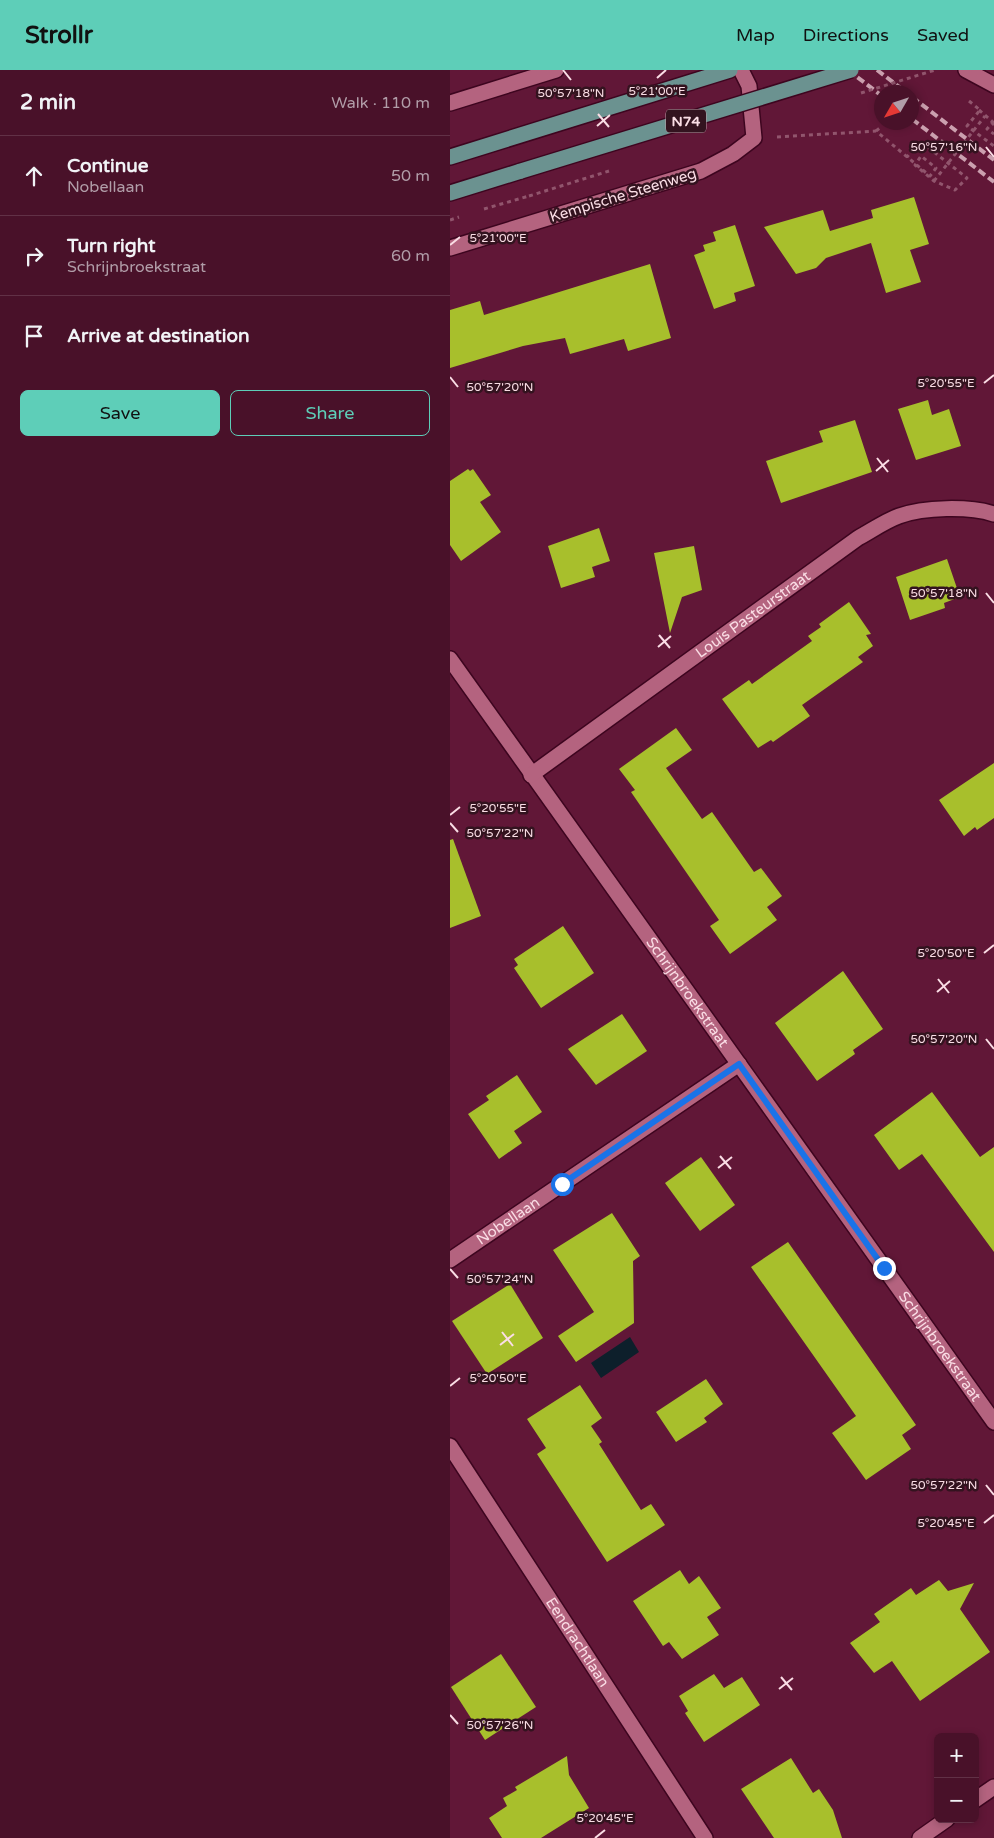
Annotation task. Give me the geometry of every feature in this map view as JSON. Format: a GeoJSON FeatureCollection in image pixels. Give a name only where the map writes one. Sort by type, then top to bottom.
{"type":"FeatureCollection","features":[{"type":"Feature","properties":{"kind":"main road","name":"N74"},"geometry":{"type":"LineString","coordinates":[[450,157],[730,70]]}},
{"type":"Feature","properties":{"kind":"main road","name":"N74"},"geometry":{"type":"LineString","coordinates":[[450,193],[851,70]]}},
{"type":"Feature","properties":{"kind":"street"},"geometry":{"type":"LineString","coordinates":[[450,103],[556,70]]}},
{"type":"Feature","properties":{"kind":"street"},"geometry":{"type":"LineString","coordinates":[[741,70],[749,86],[754,138]]}},
{"type":"Feature","properties":{"kind":"street"},"geometry":{"type":"LineString","coordinates":[[966,70],[994,85]]}},
{"type":"Feature","properties":{"kind":"street","name":"Kempische Steenweg"},"geometry":{"type":"LineString","coordinates":[[450,248],[701,171],[733,154],[754,138]]}},
{"type":"Feature","properties":{"kind":"street","name":"Louis Pasteurstraat"},"geometry":{"type":"LineString","coordinates":[[531,775],[858,538],[899,516],[942,509],[986,511],[994,514]]}},
{"type":"Feature","properties":{"kind":"street","name":"Schrijnbroekstraat"},"geometry":{"type":"LineString","coordinates":[[450,659],[994,1422]]}},
{"type":"Feature","properties":{"kind":"street","name":"Nobellaan"},"geometry":{"type":"LineString","coordinates":[[450,1260],[739,1064]]}},
{"type":"Feature","properties":{"kind":"street","name":"Eendrachtlaan"},"geometry":{"type":"LineString","coordinates":[[450,1446],[704,1838]]}},
{"type":"Feature","properties":{"kind":"street"},"geometry":{"type":"LineString","coordinates":[[979,1797],[994,1787]]}},
{"type":"Feature","properties":{"kind":"street"},"geometry":{"type":"LineString","coordinates":[[920,1838],[941,1823]]}},
{"type":"Feature","properties":{"kind":"path"},"geometry":{"type":"LineString","coordinates":[[994,134],[987,129],[992,123],[994,124],[986,116],[980,111],[974,106],[969,101],[980,110],[976,115],[971,120],[967,126],[994,146]]}},
{"type":"Feature","properties":{"kind":"path"},"geometry":{"type":"LineString","coordinates":[[934,181],[986,116]]}},
{"type":"Feature","properties":{"kind":"path"},"geometry":{"type":"LineString","coordinates":[[754,138],[876,131],[907,157],[913,161],[919,166],[930,176],[936,168],[921,156],[918,161],[914,165],[934,181],[955,190],[967,178],[920,141],[907,157]]}},
{"type":"Feature","properties":{"kind":"path"},"geometry":{"type":"LineString","coordinates":[[476,212],[529,196]]}},
{"type":"Feature","properties":{"kind":"path"},"geometry":{"type":"LineString","coordinates":[[450,220],[468,214]]}},
{"type":"Feature","properties":{"kind":"water"},"geometry":{"type":"Polygon","coordinates":[[[630,1337],[639,1352],[601,1378],[591,1363],[630,1337]]]}},
{"type":"Feature","properties":{"kind":"building"},"geometry":{"type":"Polygon","coordinates":[[[914,197],[929,244],[910,250],[921,282],[886,293],[871,243],[826,258],[816,268],[796,274],[764,227],[823,210],[830,231],[873,218],[871,210],[914,197]]]}},
{"type":"Feature","properties":{"kind":"building"},"geometry":{"type":"Polygon","coordinates":[[[735,225],[755,286],[734,293],[736,301],[714,309],[694,255],[705,251],[703,245],[716,241],[713,232],[735,225]]]}},
{"type":"Feature","properties":{"kind":"building"},"geometry":{"type":"Polygon","coordinates":[[[650,264],[671,338],[628,351],[624,339],[570,354],[565,338],[523,346],[450,368],[450,310],[480,301],[484,315],[650,264]]]}},
{"type":"Feature","properties":{"kind":"building"},"geometry":{"type":"Polygon","coordinates":[[[928,400],[932,415],[949,409],[961,446],[916,460],[898,409],[928,400]]]}},
{"type":"Feature","properties":{"kind":"building"},"geometry":{"type":"Polygon","coordinates":[[[855,420],[872,472],[781,503],[766,461],[823,442],[819,431],[855,420]]]}},
{"type":"Feature","properties":{"kind":"building"},"geometry":{"type":"Polygon","coordinates":[[[468,469],[470,471],[473,469],[491,495],[480,502],[501,532],[461,561],[450,545],[450,481],[468,469]]]}},
{"type":"Feature","properties":{"kind":"building"},"geometry":{"type":"Polygon","coordinates":[[[599,528],[610,561],[592,567],[595,577],[561,588],[548,546],[599,528]]]}},
{"type":"Feature","properties":{"kind":"building"},"geometry":{"type":"Polygon","coordinates":[[[694,546],[702,590],[682,597],[670,633],[654,553],[694,546]]]}},
{"type":"Feature","properties":{"kind":"building"},"geometry":{"type":"Polygon","coordinates":[[[947,559],[960,597],[944,603],[945,608],[910,620],[896,577],[947,559]]]}},
{"type":"Feature","properties":{"kind":"building"},"geometry":{"type":"Polygon","coordinates":[[[849,602],[871,634],[866,635],[873,646],[858,657],[863,662],[802,705],[810,716],[773,742],[771,740],[758,748],[722,699],[749,680],[752,684],[812,641],[808,636],[821,627],[819,624],[849,602]]]}},
{"type":"Feature","properties":{"kind":"building"},"geometry":{"type":"Polygon","coordinates":[[[676,728],[692,750],[666,768],[702,819],[712,812],[754,872],[761,868],[782,896],[767,907],[777,920],[730,954],[710,926],[719,920],[631,792],[635,790],[619,769],[676,728]]]}},
{"type":"Feature","properties":{"kind":"building"},"geometry":{"type":"Polygon","coordinates":[[[994,763],[994,818],[977,830],[975,827],[964,836],[939,800],[994,763]]]}},
{"type":"Feature","properties":{"kind":"building"},"geometry":{"type":"Polygon","coordinates":[[[453,839],[481,916],[450,928],[450,840],[453,839]]]}},
{"type":"Feature","properties":{"kind":"building"},"geometry":{"type":"Polygon","coordinates":[[[563,926],[594,973],[541,1008],[514,968],[518,965],[514,959],[563,926]]]}},
{"type":"Feature","properties":{"kind":"building"},"geometry":{"type":"Polygon","coordinates":[[[843,971],[883,1029],[853,1050],[855,1054],[817,1081],[775,1023],[843,971]]]}},
{"type":"Feature","properties":{"kind":"building"},"geometry":{"type":"Polygon","coordinates":[[[622,1014],[647,1051],[596,1085],[568,1049],[622,1014]]]}},
{"type":"Feature","properties":{"kind":"building"},"geometry":{"type":"Polygon","coordinates":[[[517,1075],[542,1112],[514,1131],[522,1143],[499,1159],[468,1114],[489,1100],[486,1096],[517,1075]]]}},
{"type":"Feature","properties":{"kind":"building"},"geometry":{"type":"Polygon","coordinates":[[[932,1092],[980,1157],[994,1147],[994,1252],[922,1154],[899,1170],[874,1135],[932,1092]]]}},
{"type":"Feature","properties":{"kind":"building"},"geometry":{"type":"Polygon","coordinates":[[[701,1157],[735,1205],[700,1231],[665,1183],[701,1157]]]}},
{"type":"Feature","properties":{"kind":"building"},"geometry":{"type":"Polygon","coordinates":[[[612,1213],[640,1256],[633,1261],[634,1323],[576,1362],[558,1336],[594,1312],[553,1250],[612,1213]]]}},
{"type":"Feature","properties":{"kind":"building"},"geometry":{"type":"Polygon","coordinates":[[[788,1242],[916,1425],[902,1435],[911,1449],[866,1480],[832,1433],[856,1416],[751,1267],[788,1242]]]}},
{"type":"Feature","properties":{"kind":"building"},"geometry":{"type":"Polygon","coordinates":[[[510,1284],[543,1338],[487,1374],[452,1321],[510,1284]]]}},
{"type":"Feature","properties":{"kind":"building"},"geometry":{"type":"Polygon","coordinates":[[[706,1379],[723,1404],[704,1418],[707,1422],[676,1442],[656,1412],[706,1379]]]}},
{"type":"Feature","properties":{"kind":"building"},"geometry":{"type":"Polygon","coordinates":[[[580,1385],[602,1418],[591,1426],[602,1442],[599,1444],[641,1510],[651,1504],[665,1525],[607,1562],[537,1454],[546,1448],[527,1419],[580,1385]]]}},
{"type":"Feature","properties":{"kind":"building"},"geometry":{"type":"Polygon","coordinates":[[[680,1570],[689,1584],[699,1576],[721,1608],[707,1617],[719,1635],[682,1659],[669,1642],[663,1646],[633,1601],[680,1570]]]}},
{"type":"Feature","properties":{"kind":"building"},"geometry":{"type":"Polygon","coordinates":[[[939,1580],[948,1591],[974,1583],[960,1609],[990,1652],[920,1701],[892,1661],[874,1673],[850,1643],[880,1622],[874,1614],[911,1588],[916,1595],[939,1580]]]}},
{"type":"Feature","properties":{"kind":"building"},"geometry":{"type":"Polygon","coordinates":[[[501,1654],[536,1707],[485,1740],[451,1687],[501,1654]]]}},
{"type":"Feature","properties":{"kind":"building"},"geometry":{"type":"Polygon","coordinates":[[[714,1674],[724,1688],[742,1677],[760,1705],[704,1742],[685,1713],[688,1711],[679,1696],[714,1674]]]}},
{"type":"Feature","properties":{"kind":"building"},"geometry":{"type":"Polygon","coordinates":[[[567,1756],[569,1775],[589,1808],[541,1838],[502,1838],[489,1818],[507,1806],[503,1798],[517,1790],[515,1787],[567,1756]]]}},
{"type":"Feature","properties":{"kind":"building"},"geometry":{"type":"Polygon","coordinates":[[[791,1758],[813,1793],[819,1789],[833,1810],[842,1838],[774,1838],[741,1789],[791,1758]]]}},
{"type":"Feature","properties":{"kind":"railway"},"geometry":{"type":"LineString","coordinates":[[848,70],[874,90]]}},
{"type":"Feature","properties":{"kind":"railway"},"geometry":{"type":"LineString","coordinates":[[877,70],[897,85]]}},
{"type":"Feature","properties":{"kind":"railway"},"geometry":{"type":"LineString","coordinates":[[919,102],[994,160]]}},
{"type":"Feature","properties":{"kind":"railway"},"geometry":{"type":"LineString","coordinates":[[919,124],[994,182]]}},
{"type":"Feature","properties":{"kind":"route"},"geometry":{"type":"LineString","coordinates":[[562,1184],[739,1064],[884,1268]]}}]}
